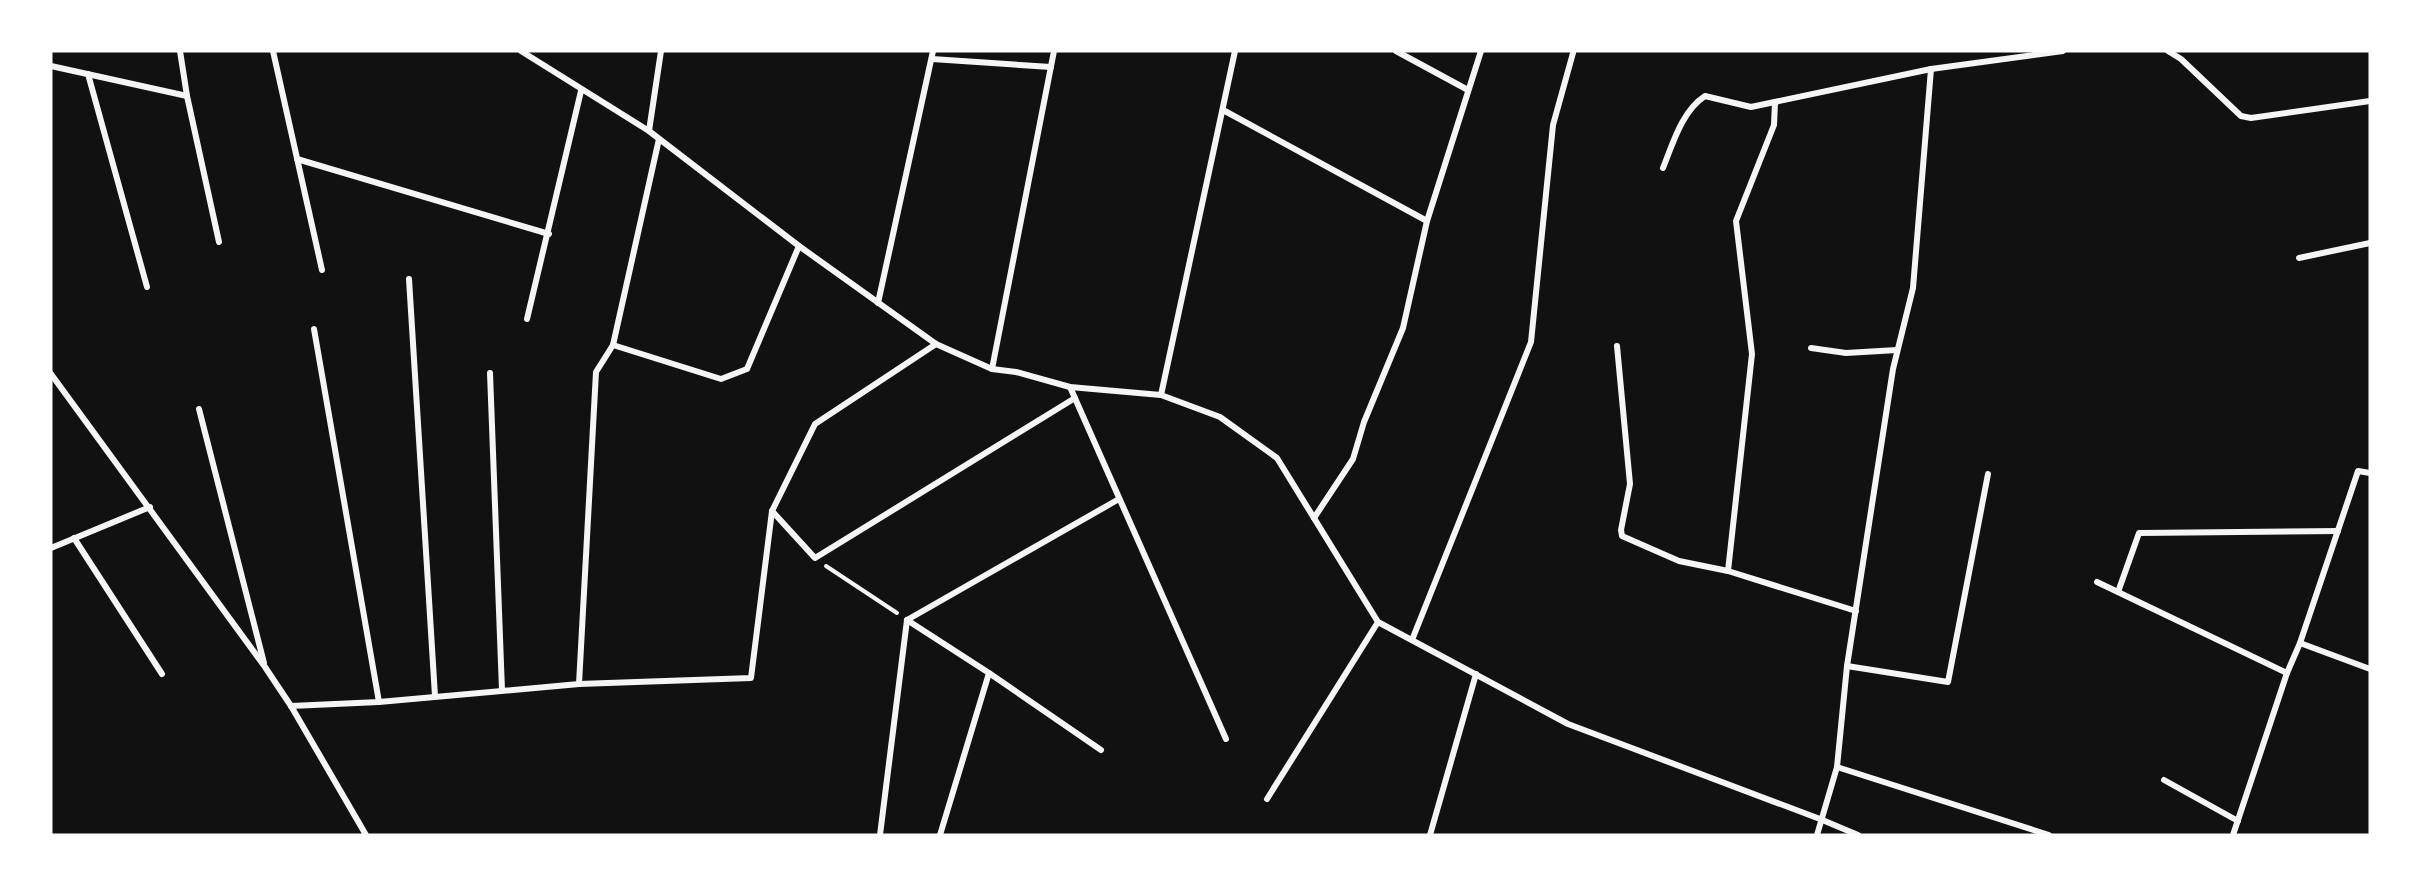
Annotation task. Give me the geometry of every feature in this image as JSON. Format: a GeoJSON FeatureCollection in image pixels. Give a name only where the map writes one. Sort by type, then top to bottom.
{"type":"FeatureCollection","features":[{"type":"Feature","properties":{"kind":"street"},"geometry":{"type":"LineString","coordinates":[[180,51],[187,96],[219,242]]}},
{"type":"Feature","properties":{"kind":"street"},"geometry":{"type":"LineString","coordinates":[[273,51],[322,270]]}},
{"type":"Feature","properties":{"kind":"street"},"geometry":{"type":"LineString","coordinates":[[520,51],[581,91],[649,131],[799,246],[936,344],[992,369],[1016,372],[1070,387],[1161,395],[1220,417],[1277,458],[1378,622],[1568,724],[1858,835]]}},
{"type":"Feature","properties":{"kind":"street"},"geometry":{"type":"LineString","coordinates":[[649,131],[661,51]]}},
{"type":"Feature","properties":{"kind":"street"},"geometry":{"type":"LineString","coordinates":[[878,303],[933,51]]}},
{"type":"Feature","properties":{"kind":"street"},"geometry":{"type":"LineString","coordinates":[[992,369],[1054,51]]}},
{"type":"Feature","properties":{"kind":"street"},"geometry":{"type":"LineString","coordinates":[[1161,395],[1234,51]]}},
{"type":"Feature","properties":{"kind":"street"},"geometry":{"type":"LineString","coordinates":[[1396,51],[1468,90]]}},
{"type":"Feature","properties":{"kind":"street"},"geometry":{"type":"LineString","coordinates":[[1314,518],[1353,459],[1364,422],[1403,328],[1427,221],[1481,51]]}},
{"type":"Feature","properties":{"kind":"street"},"geometry":{"type":"LineString","coordinates":[[1663,168],[1679,128],[1694,103],[1705,96],[1751,107],[1931,69],[2063,51]]}},
{"type":"Feature","properties":{"kind":"street"},"geometry":{"type":"LineString","coordinates":[[2169,51],[2181,59],[2241,116],[2251,118],[2370,101]]}},
{"type":"Feature","properties":{"kind":"street"},"geometry":{"type":"LineString","coordinates":[[1412,640],[1531,342],[1553,125],[1573,53]]}},
{"type":"Feature","properties":{"kind":"street"},"geometry":{"type":"LineString","coordinates":[[932,59],[1051,67]]}},
{"type":"Feature","properties":{"kind":"street"},"geometry":{"type":"LineString","coordinates":[[51,66],[187,96]]}},
{"type":"Feature","properties":{"kind":"street"},"geometry":{"type":"LineString","coordinates":[[1817,835],[1820,819],[1838,767],[1847,666],[1897,350],[1913,288],[1931,69]]}},
{"type":"Feature","properties":{"kind":"street"},"geometry":{"type":"LineString","coordinates":[[88,74],[147,287]]}},
{"type":"Feature","properties":{"kind":"street"},"geometry":{"type":"LineString","coordinates":[[527,319],[549,234],[581,91]]}},
{"type":"Feature","properties":{"kind":"street"},"geometry":{"type":"LineString","coordinates":[[1728,571],[1752,354],[1736,220],[1774,125],[1775,102]]}},
{"type":"Feature","properties":{"kind":"street"},"geometry":{"type":"LineString","coordinates":[[1223,110],[1427,221]]}},
{"type":"Feature","properties":{"kind":"street"},"geometry":{"type":"LineString","coordinates":[[579,684],[596,372],[613,345],[659,139]]}},
{"type":"Feature","properties":{"kind":"street"},"geometry":{"type":"LineString","coordinates":[[297,159],[549,234]]}},
{"type":"Feature","properties":{"kind":"street"},"geometry":{"type":"LineString","coordinates":[[2299,258],[2370,243]]}},
{"type":"Feature","properties":{"kind":"street"},"geometry":{"type":"LineString","coordinates":[[613,345],[721,379],[747,369],[799,246]]}},
{"type":"Feature","properties":{"kind":"street"},"geometry":{"type":"LineString","coordinates":[[409,279],[435,696]]}},
{"type":"Feature","properties":{"kind":"street"},"geometry":{"type":"LineString","coordinates":[[314,329],[379,702]]}},
{"type":"Feature","properties":{"kind":"street"},"geometry":{"type":"LineString","coordinates":[[291,706],[379,702],[579,684],[751,678],[772,511],[815,424],[936,344]]}},
{"type":"Feature","properties":{"kind":"street"},"geometry":{"type":"LineString","coordinates":[[1617,346],[1630,484],[1621,530],[1622,536],[1628,541],[1679,561],[1728,571],[1856,611]]}},
{"type":"Feature","properties":{"kind":"street"},"geometry":{"type":"LineString","coordinates":[[1811,348],[1846,353],[1897,350]]}},
{"type":"Feature","properties":{"kind":"street"},"geometry":{"type":"LineString","coordinates":[[490,373],[502,690]]}},
{"type":"Feature","properties":{"kind":"street"},"geometry":{"type":"LineString","coordinates":[[51,374],[265,666],[366,835]]}},
{"type":"Feature","properties":{"kind":"street"},"geometry":{"type":"LineString","coordinates":[[1070,387],[1226,739]]}},
{"type":"Feature","properties":{"kind":"street"},"geometry":{"type":"LineString","coordinates":[[772,511],[815,558],[1075,398]]}},
{"type":"Feature","properties":{"kind":"street"},"geometry":{"type":"LineString","coordinates":[[198,409],[265,666]]}},
{"type":"Feature","properties":{"kind":"street"},"geometry":{"type":"LineString","coordinates":[[2233,835],[2358,471],[2370,473]]}},
{"type":"Feature","properties":{"kind":"street"},"geometry":{"type":"LineString","coordinates":[[1847,666],[1948,682],[1988,474]]}},
{"type":"Feature","properties":{"kind":"street"},"geometry":{"type":"LineString","coordinates":[[907,620],[1119,499]]}},
{"type":"Feature","properties":{"kind":"street"},"geometry":{"type":"LineString","coordinates":[[51,548],[150,507]]}},
{"type":"Feature","properties":{"kind":"street"},"geometry":{"type":"LineString","coordinates":[[2118,592],[2139,533],[2338,531]]}},
{"type":"Feature","properties":{"kind":"street"},"geometry":{"type":"LineString","coordinates":[[74,538],[162,674]]}},
{"type":"Feature","properties":{"kind":"street"},"geometry":{"type":"LineString","coordinates":[[2097,582],[2287,673]]}},
{"type":"Feature","properties":{"kind":"street"},"geometry":{"type":"LineString","coordinates":[[907,620],[1101,750]]}},
{"type":"Feature","properties":{"kind":"street"},"geometry":{"type":"LineString","coordinates":[[880,835],[907,620]]}},
{"type":"Feature","properties":{"kind":"street"},"geometry":{"type":"LineString","coordinates":[[1267,799],[1378,622]]}},
{"type":"Feature","properties":{"kind":"street"},"geometry":{"type":"LineString","coordinates":[[2300,643],[2370,669]]}},
{"type":"Feature","properties":{"kind":"street"},"geometry":{"type":"LineString","coordinates":[[940,835],[989,673]]}},
{"type":"Feature","properties":{"kind":"street"},"geometry":{"type":"LineString","coordinates":[[1430,835],[1476,674]]}},
{"type":"Feature","properties":{"kind":"street"},"geometry":{"type":"LineString","coordinates":[[1838,767],[2049,835]]}},
{"type":"Feature","properties":{"kind":"street"},"geometry":{"type":"LineString","coordinates":[[2164,780],[2238,821]]}},
{"type":"Feature","properties":{"kind":"path"},"geometry":{"type":"LineString","coordinates":[[815,558],[907,620]]}}]}
